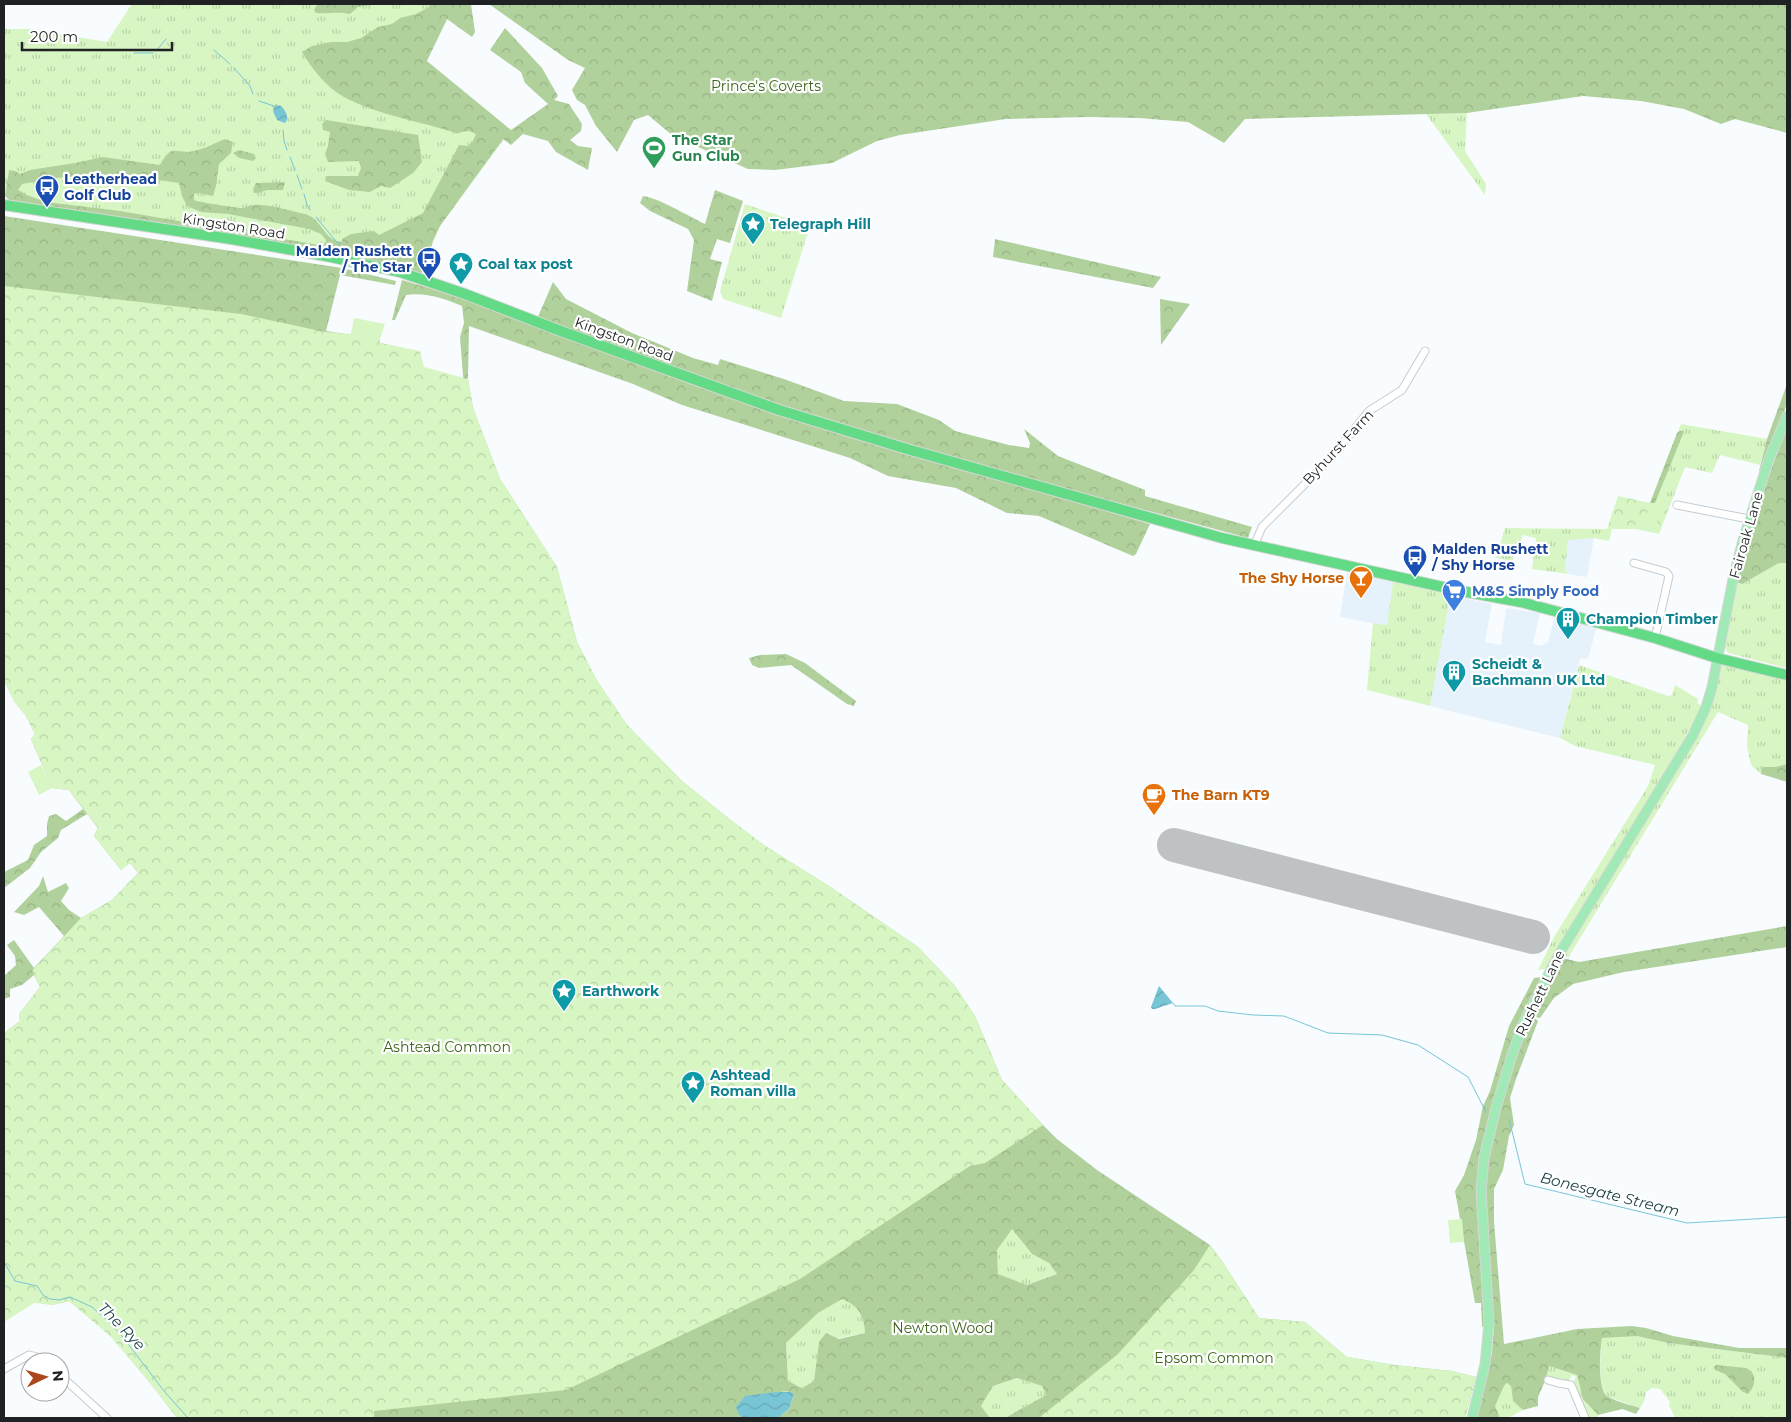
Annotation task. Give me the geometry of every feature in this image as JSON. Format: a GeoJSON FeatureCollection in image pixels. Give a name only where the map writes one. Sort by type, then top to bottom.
{"type":"FeatureCollection","features":[{"type":"Feature","properties":{"kind":"highway","name":"Kingston Road"},"geometry":{"type":"LineString","coordinates":[[4,204],[231,239],[326,256],[400,272],[465,294],[780,410],[907,449],[1156,521],[1254,546],[1521,602],[1655,638],[1717,658],[1787,674]]}},
{"type":"Feature","properties":{"kind":"main road","name":"Fairoak Lane"},"geometry":{"type":"LineString","coordinates":[[1717,658],[1733,579],[1749,519],[1769,459],[1787,416]]}},
{"type":"Feature","properties":{"kind":"main road","name":"Rushett Lane"},"geometry":{"type":"LineString","coordinates":[[1473,1416],[1485,1364],[1489,1322],[1481,1190],[1486,1150],[1511,1058],[1524,1022],[1558,956],[1692,735],[1706,707],[1717,658]]}},
{"type":"Feature","properties":{"kind":"street","name":"Byhurst Farm"},"geometry":{"type":"LineString","coordinates":[[1254,546],[1262,527],[1327,462],[1369,411],[1402,390],[1425,351]]}},
{"type":"Feature","properties":{"kind":"street"},"geometry":{"type":"LineString","coordinates":[[1677,505],[1749,519]]}},
{"type":"Feature","properties":{"kind":"street"},"geometry":{"type":"LineString","coordinates":[[1634,563],[1666,572],[1669,576],[1655,638]]}},
{"type":"Feature","properties":{"kind":"street"},"geometry":{"type":"LineString","coordinates":[[4,1369],[20,1360]]}},
{"type":"Feature","properties":{"kind":"street"},"geometry":{"type":"LineString","coordinates":[[1548,1380],[1560,1384],[1572,1381],[1586,1418]]}},
{"type":"Feature","properties":{"kind":"street"},"geometry":{"type":"LineString","coordinates":[[70,1384],[107,1418]]}},
{"type":"Feature","properties":{"kind":"shaded area"},"geometry":{"type":"Polygon","coordinates":[[[1594,538],[1587,577],[1568,574],[1565,570],[1568,539],[1594,538]]]}},
{"type":"Feature","properties":{"kind":"shaded area"},"geometry":{"type":"Polygon","coordinates":[[[1347,572],[1393,582],[1387,626],[1340,617],[1347,572]]]}},
{"type":"Feature","properties":{"kind":"shaded area"},"geometry":{"type":"Polygon","coordinates":[[[1450,596],[1492,604],[1485,642],[1501,645],[1506,608],[1540,613],[1533,644],[1540,646],[1548,642],[1555,616],[1596,629],[1588,659],[1580,658],[1560,738],[1430,706],[1450,596]]]}},
{"type":"Feature","properties":{"kind":"green space"},"geometry":{"type":"Polygon","coordinates":[[[132,4],[455,4],[426,61],[511,130],[440,226],[433,241],[424,272],[420,273],[381,263],[9,200],[4,192],[4,29],[29,29],[107,42],[132,4]]]}},
{"type":"Feature","properties":{"kind":"green space"},"geometry":{"type":"Polygon","coordinates":[[[379,4],[358,7],[350,14],[316,13],[314,10],[317,5],[379,4]]]}},
{"type":"Feature","properties":{"kind":"green space"},"geometry":{"type":"Polygon","coordinates":[[[431,4],[471,4],[475,32],[472,37],[447,19],[427,61],[511,130],[548,104],[525,83],[521,72],[490,50],[505,28],[542,68],[558,96],[554,100],[569,104],[582,124],[581,131],[570,140],[578,146],[592,148],[588,170],[556,152],[548,141],[523,134],[511,145],[503,139],[440,226],[433,241],[424,272],[420,273],[381,263],[9,200],[5,196],[9,170],[20,174],[30,170],[103,157],[160,165],[171,152],[194,151],[225,139],[233,142],[231,153],[219,164],[213,196],[198,193],[194,194],[194,200],[239,208],[264,205],[305,214],[315,219],[328,235],[336,241],[342,242],[342,239],[351,234],[374,231],[379,235],[423,213],[459,145],[468,146],[476,134],[469,131],[456,133],[371,109],[344,97],[325,83],[302,52],[312,46],[331,42],[347,42],[361,38],[378,27],[392,24],[400,18],[416,14],[431,4]],[[92,175],[57,178],[22,184],[18,190],[46,202],[120,211],[325,246],[326,240],[321,234],[309,229],[228,214],[201,212],[187,206],[179,183],[137,177],[92,175]]]}},
{"type":"Feature","properties":{"kind":"green space","name":"Prince's Coverts"},"geometry":{"type":"Polygon","coordinates":[[[489,4],[1787,4],[1787,133],[1735,119],[1721,124],[1684,109],[1641,101],[1583,96],[1467,113],[1245,119],[1224,143],[1188,122],[1139,118],[1088,117],[1006,119],[900,135],[877,141],[832,163],[775,170],[748,169],[673,136],[648,115],[634,120],[617,152],[596,126],[585,105],[577,100],[572,90],[585,68],[568,60],[489,4]]]}},
{"type":"Feature","properties":{"kind":"green space"},"geometry":{"type":"Polygon","coordinates":[[[1467,113],[1465,151],[1486,184],[1485,195],[1426,114],[1467,113]]]}},
{"type":"Feature","properties":{"kind":"green space"},"geometry":{"type":"Polygon","coordinates":[[[326,120],[418,135],[422,162],[413,173],[390,188],[381,186],[370,192],[349,190],[325,181],[326,176],[358,176],[361,168],[359,161],[328,162],[325,154],[330,132],[323,130],[322,124],[326,120]]]}},
{"type":"Feature","properties":{"kind":"green space"},"geometry":{"type":"Polygon","coordinates":[[[239,150],[254,154],[256,158],[253,161],[239,158],[233,153],[239,150]]]}},
{"type":"Feature","properties":{"kind":"green space"},"geometry":{"type":"Polygon","coordinates":[[[285,182],[283,190],[267,190],[254,193],[253,189],[256,183],[285,182]]]}},
{"type":"Feature","properties":{"kind":"green space"},"geometry":{"type":"Polygon","coordinates":[[[715,190],[743,201],[730,243],[717,239],[710,259],[722,262],[712,301],[687,291],[694,240],[688,229],[650,211],[640,203],[643,196],[650,197],[705,224],[715,190]]]}},
{"type":"Feature","properties":{"kind":"green space"},"geometry":{"type":"Polygon","coordinates":[[[745,204],[810,226],[781,318],[723,299],[720,291],[745,204]]]}},
{"type":"Feature","properties":{"kind":"green space","name":"Ashtead Common"},"geometry":{"type":"Polygon","coordinates":[[[4,216],[342,268],[396,281],[395,285],[340,275],[326,331],[380,339],[380,343],[403,348],[423,367],[464,388],[460,337],[464,323],[462,306],[434,296],[406,295],[395,320],[392,320],[402,280],[483,306],[682,381],[775,413],[1150,524],[1136,554],[1133,556],[1039,516],[1007,513],[956,488],[888,476],[850,458],[682,405],[633,384],[469,326],[468,379],[473,408],[500,479],[557,567],[577,642],[596,679],[627,725],[683,782],[728,818],[765,846],[832,888],[918,947],[955,986],[975,1016],[1002,1080],[1043,1125],[1057,1139],[1097,1170],[1210,1245],[1259,1318],[1305,1322],[1347,1357],[1394,1365],[1452,1371],[1476,1377],[1465,1418],[1005,1418],[1046,1395],[1042,1386],[1017,1378],[993,1386],[981,1406],[990,1418],[778,1418],[789,1409],[794,1394],[781,1392],[766,1398],[739,1415],[744,1418],[177,1418],[111,1336],[69,1301],[52,1305],[4,1034],[20,1021],[19,1014],[40,987],[34,975],[22,985],[10,989],[10,997],[4,999],[4,976],[16,965],[15,956],[7,945],[14,940],[34,968],[64,936],[39,907],[24,915],[14,912],[39,886],[43,876],[48,892],[66,883],[69,888],[61,901],[69,910],[81,918],[112,900],[138,873],[130,863],[121,870],[94,836],[98,828],[87,814],[61,830],[58,838],[41,852],[30,868],[4,888],[4,872],[28,860],[34,845],[47,836],[49,816],[56,814],[66,821],[83,809],[69,790],[52,788],[31,739],[35,734],[26,716],[14,701],[4,680],[4,216]],[[1012,1229],[997,1250],[998,1274],[1027,1285],[1057,1274],[1049,1263],[1032,1254],[1012,1229]],[[842,1299],[818,1313],[786,1343],[788,1381],[802,1388],[814,1381],[819,1342],[826,1333],[839,1339],[865,1333],[862,1316],[856,1308],[842,1299]]]}},
{"type":"Feature","properties":{"kind":"green space"},"geometry":{"type":"Polygon","coordinates":[[[995,239],[1161,277],[1153,288],[993,257],[995,239]]]}},
{"type":"Feature","properties":{"kind":"green space"},"geometry":{"type":"Polygon","coordinates":[[[553,282],[566,299],[632,333],[693,358],[718,365],[720,359],[784,379],[844,401],[897,404],[939,420],[955,431],[1009,445],[1029,448],[1030,443],[1024,429],[1058,456],[1145,490],[1145,496],[1252,527],[1248,538],[913,447],[789,410],[537,319],[553,282]]]}},
{"type":"Feature","properties":{"kind":"green space","name":"Ashtead Common"},"geometry":{"type":"Polygon","coordinates":[[[4,286],[241,314],[325,332],[380,339],[380,343],[420,351],[424,367],[468,379],[473,408],[500,479],[557,567],[577,642],[596,679],[627,725],[683,782],[728,818],[765,846],[832,888],[918,947],[955,986],[975,1016],[1002,1080],[1043,1125],[985,1163],[970,1166],[800,1279],[566,1390],[374,1411],[374,1418],[177,1418],[111,1337],[69,1301],[52,1305],[34,1303],[4,1322],[4,1034],[20,1021],[19,1014],[40,987],[32,971],[81,918],[112,900],[138,873],[130,863],[121,870],[94,836],[98,828],[69,790],[52,788],[31,739],[35,734],[26,716],[14,701],[4,680],[4,286]]]}},
{"type":"Feature","properties":{"kind":"green space"},"geometry":{"type":"Polygon","coordinates":[[[1160,299],[1190,304],[1161,345],[1160,299]]]}},
{"type":"Feature","properties":{"kind":"green space"},"geometry":{"type":"Polygon","coordinates":[[[354,318],[385,324],[380,339],[351,334],[354,318]]]}},
{"type":"Feature","properties":{"kind":"green space"},"geometry":{"type":"Polygon","coordinates":[[[1787,384],[1787,404],[1759,471],[1767,439],[1787,384]]]}},
{"type":"Feature","properties":{"kind":"green space"},"geometry":{"type":"Polygon","coordinates":[[[1681,424],[1767,439],[1760,465],[1720,455],[1712,473],[1685,467],[1671,503],[1650,503],[1681,424]]]}},
{"type":"Feature","properties":{"kind":"green space"},"geometry":{"type":"Polygon","coordinates":[[[1787,427],[1787,563],[1779,563],[1742,584],[1737,582],[1747,543],[1787,427]]]}},
{"type":"Feature","properties":{"kind":"green space"},"geometry":{"type":"Polygon","coordinates":[[[1680,431],[1683,434],[1655,503],[1650,503],[1677,433],[1680,431]]]}},
{"type":"Feature","properties":{"kind":"green space"},"geometry":{"type":"Polygon","coordinates":[[[1618,496],[1650,503],[1671,503],[1659,534],[1636,529],[1607,529],[1618,496]]]}},
{"type":"Feature","properties":{"kind":"green space"},"geometry":{"type":"Polygon","coordinates":[[[1649,507],[1660,511],[1654,531],[1643,527],[1649,507]]]}},
{"type":"Feature","properties":{"kind":"green space"},"geometry":{"type":"Polygon","coordinates":[[[1505,528],[1612,529],[1609,541],[1594,538],[1568,540],[1565,570],[1568,574],[1532,569],[1536,538],[1522,535],[1520,554],[1514,553],[1513,561],[1496,558],[1505,528]]]}},
{"type":"Feature","properties":{"kind":"green space"},"geometry":{"type":"Polygon","coordinates":[[[1779,563],[1787,563],[1787,668],[1728,653],[1725,648],[1737,582],[1742,584],[1779,563]]]}},
{"type":"Feature","properties":{"kind":"green space"},"geometry":{"type":"Polygon","coordinates":[[[1393,582],[1451,592],[1430,706],[1367,690],[1373,623],[1387,625],[1393,582]]]}},
{"type":"Feature","properties":{"kind":"green space"},"geometry":{"type":"Polygon","coordinates":[[[786,654],[805,663],[856,701],[854,706],[847,704],[791,665],[759,668],[752,665],[749,658],[760,655],[786,654]]]}},
{"type":"Feature","properties":{"kind":"green space"},"geometry":{"type":"Polygon","coordinates":[[[1579,665],[1671,697],[1675,685],[1698,699],[1697,703],[1703,706],[1657,786],[1546,969],[1538,970],[1554,937],[1648,786],[1655,765],[1575,746],[1560,738],[1579,665]]]}},
{"type":"Feature","properties":{"kind":"green space"},"geometry":{"type":"Polygon","coordinates":[[[1726,665],[1787,680],[1787,764],[1775,767],[1762,767],[1761,774],[1751,765],[1747,747],[1748,725],[1718,712],[1568,958],[1564,954],[1677,767],[1720,667],[1726,665]]]}},
{"type":"Feature","properties":{"kind":"green space"},"geometry":{"type":"Polygon","coordinates":[[[1787,764],[1787,782],[1761,774],[1762,767],[1775,767],[1787,764]]]}},
{"type":"Feature","properties":{"kind":"green space"},"geometry":{"type":"Polygon","coordinates":[[[41,765],[52,788],[39,795],[28,772],[41,765]]]}},
{"type":"Feature","properties":{"kind":"green space"},"geometry":{"type":"Polygon","coordinates":[[[1787,926],[1787,947],[1624,972],[1573,984],[1554,998],[1540,1018],[1534,1017],[1538,1021],[1510,1098],[1514,1125],[1509,1136],[1503,1170],[1494,1189],[1494,1222],[1504,1344],[1577,1329],[1632,1326],[1673,1336],[1739,1348],[1787,1348],[1787,1358],[1668,1343],[1637,1336],[1602,1338],[1600,1377],[1604,1392],[1614,1400],[1640,1408],[1636,1414],[1622,1409],[1598,1415],[1583,1399],[1577,1375],[1549,1366],[1538,1397],[1538,1406],[1523,1410],[1513,1401],[1511,1386],[1507,1383],[1495,1406],[1500,1418],[1477,1418],[1492,1352],[1494,1325],[1482,1327],[1481,1303],[1475,1303],[1455,1191],[1464,1175],[1476,1140],[1483,1106],[1490,1091],[1509,1026],[1534,978],[1554,975],[1563,958],[1579,962],[1787,926]]]}},
{"type":"Feature","properties":{"kind":"green space"},"geometry":{"type":"Polygon","coordinates":[[[1462,1219],[1464,1242],[1450,1243],[1448,1220],[1462,1219]]]}},
{"type":"Feature","properties":{"kind":"green space"},"geometry":{"type":"Polygon","coordinates":[[[1012,1228],[1032,1254],[1049,1263],[1057,1274],[1027,1285],[998,1274],[997,1250],[1012,1228]]]}},
{"type":"Feature","properties":{"kind":"green space","name":"Epsom Common"},"geometry":{"type":"Polygon","coordinates":[[[1210,1245],[1259,1318],[1305,1322],[1347,1357],[1394,1365],[1452,1371],[1476,1377],[1465,1418],[1039,1418],[1118,1354],[1194,1270],[1210,1245]]]}},
{"type":"Feature","properties":{"kind":"green space"},"geometry":{"type":"Polygon","coordinates":[[[842,1298],[860,1312],[865,1333],[819,1342],[814,1381],[802,1388],[788,1381],[786,1343],[818,1313],[842,1298]]]}},
{"type":"Feature","properties":{"kind":"green space"},"geometry":{"type":"Polygon","coordinates":[[[1626,1335],[1668,1343],[1787,1358],[1787,1418],[1675,1418],[1669,1405],[1670,1402],[1660,1389],[1652,1388],[1646,1392],[1645,1399],[1640,1408],[1609,1397],[1602,1386],[1601,1378],[1602,1338],[1626,1335]]]}},
{"type":"Feature","properties":{"kind":"green space"},"geometry":{"type":"Polygon","coordinates":[[[1716,1365],[1746,1368],[1751,1371],[1754,1380],[1750,1392],[1748,1394],[1743,1392],[1725,1374],[1715,1370],[1714,1367],[1716,1365]]]}},
{"type":"Feature","properties":{"kind":"green space"},"geometry":{"type":"Polygon","coordinates":[[[1549,1366],[1577,1375],[1583,1399],[1598,1415],[1598,1418],[1588,1418],[1574,1386],[1573,1382],[1576,1377],[1572,1375],[1568,1382],[1545,1381],[1549,1366]]]}},
{"type":"Feature","properties":{"kind":"green space"},"geometry":{"type":"Polygon","coordinates":[[[1017,1378],[1042,1386],[1046,1395],[1005,1418],[990,1418],[981,1406],[993,1386],[1017,1378]]]}},
{"type":"Feature","properties":{"kind":"green space"},"geometry":{"type":"Polygon","coordinates":[[[1509,1383],[1514,1400],[1523,1410],[1508,1418],[1500,1418],[1495,1405],[1504,1386],[1509,1383]]]}},
{"type":"Feature","properties":{"kind":"water"},"geometry":{"type":"Polygon","coordinates":[[[275,105],[281,106],[285,112],[287,118],[285,123],[277,120],[273,111],[275,105]]]}},
{"type":"Feature","properties":{"kind":"water"},"geometry":{"type":"Polygon","coordinates":[[[1159,986],[1173,1003],[1152,1009],[1151,1007],[1159,986]]]}},
{"type":"Feature","properties":{"kind":"water"},"geometry":{"type":"Polygon","coordinates":[[[791,1392],[794,1394],[789,1409],[778,1418],[744,1418],[739,1415],[736,1407],[745,1396],[791,1392]]]}},
{"type":"Feature","properties":{"kind":"waterway"},"geometry":{"type":"LineString","coordinates":[[156,51],[166,39]]}},
{"type":"Feature","properties":{"kind":"waterway"},"geometry":{"type":"LineString","coordinates":[[214,50],[230,64]]}},
{"type":"Feature","properties":{"kind":"waterway"},"geometry":{"type":"LineString","coordinates":[[134,53],[153,53]]}},
{"type":"Feature","properties":{"kind":"waterway"},"geometry":{"type":"LineString","coordinates":[[234,68],[250,86],[253,94]]}},
{"type":"Feature","properties":{"kind":"waterway"},"geometry":{"type":"LineString","coordinates":[[259,101],[274,106]]}},
{"type":"Feature","properties":{"kind":"waterway"},"geometry":{"type":"LineString","coordinates":[[283,130],[287,150]]}},
{"type":"Feature","properties":{"kind":"waterway"},"geometry":{"type":"LineString","coordinates":[[290,157],[295,170]]}},
{"type":"Feature","properties":{"kind":"waterway"},"geometry":{"type":"LineString","coordinates":[[297,175],[302,189]]}},
{"type":"Feature","properties":{"kind":"waterway"},"geometry":{"type":"LineString","coordinates":[[304,194],[310,210]]}},
{"type":"Feature","properties":{"kind":"waterway"},"geometry":{"type":"LineString","coordinates":[[316,217],[340,246]]}},
{"type":"Feature","properties":{"kind":"waterway","name":"Bonesgate Stream"},"geometry":{"type":"LineString","coordinates":[[1173,1003],[1175,1006],[1205,1006],[1218,1011],[1284,1016],[1328,1033],[1382,1035],[1418,1045],[1468,1077],[1486,1112]]}},
{"type":"Feature","properties":{"kind":"waterway","name":"Bonesgate Stream"},"geometry":{"type":"LineString","coordinates":[[1509,1119],[1525,1184],[1687,1223],[1787,1217]]}},
{"type":"Feature","properties":{"kind":"waterway","name":"The Rye"},"geometry":{"type":"LineString","coordinates":[[4,1262],[15,1281],[37,1286],[43,1295],[50,1299],[59,1300],[70,1297],[92,1307],[122,1336],[164,1391],[188,1418]]}},
{"type":"Feature","properties":{"kind":"runway"},"geometry":{"type":"LineString","coordinates":[[1174,845],[1533,937]]}},
{"type":"Feature","properties":{"kind":"place","name":"The Star Gun Club"},"geometry":{"type":"Point","coordinates":[654,169]}},
{"type":"Feature","properties":{"kind":"place","name":"Leatherhead Golf Club"},"geometry":{"type":"Point","coordinates":[47,208]}},
{"type":"Feature","properties":{"kind":"place","name":"Telegraph Hill"},"geometry":{"type":"Point","coordinates":[753,245]}},
{"type":"Feature","properties":{"kind":"place","name":"Malden Rushett / The Star"},"geometry":{"type":"Point","coordinates":[429,280]}},
{"type":"Feature","properties":{"kind":"place","name":"Coal tax post"},"geometry":{"type":"Point","coordinates":[461,285]}},
{"type":"Feature","properties":{"kind":"place","name":"Malden Rushett / Shy Horse"},"geometry":{"type":"Point","coordinates":[1415,578]}},
{"type":"Feature","properties":{"kind":"place","name":"The Shy Horse"},"geometry":{"type":"Point","coordinates":[1361,599]}},
{"type":"Feature","properties":{"kind":"place","name":"M&S Simply Food"},"geometry":{"type":"Point","coordinates":[1454,612]}},
{"type":"Feature","properties":{"kind":"place","name":"Champion Timber"},"geometry":{"type":"Point","coordinates":[1568,640]}},
{"type":"Feature","properties":{"kind":"place","name":"Scheidt & Bachmann UK Ltd"},"geometry":{"type":"Point","coordinates":[1454,693]}},
{"type":"Feature","properties":{"kind":"place","name":"The Barn KT9"},"geometry":{"type":"Point","coordinates":[1154,816]}},
{"type":"Feature","properties":{"kind":"place","name":"Earthwork"},"geometry":{"type":"Point","coordinates":[564,1012]}},
{"type":"Feature","properties":{"kind":"place","name":"Ashtead Roman villa"},"geometry":{"type":"Point","coordinates":[693,1104]}},
{"type":"Feature","properties":{"kind":"park label","name":"Newton Wood"},"geometry":{"type":"Point","coordinates":[943,1328]}}]}
